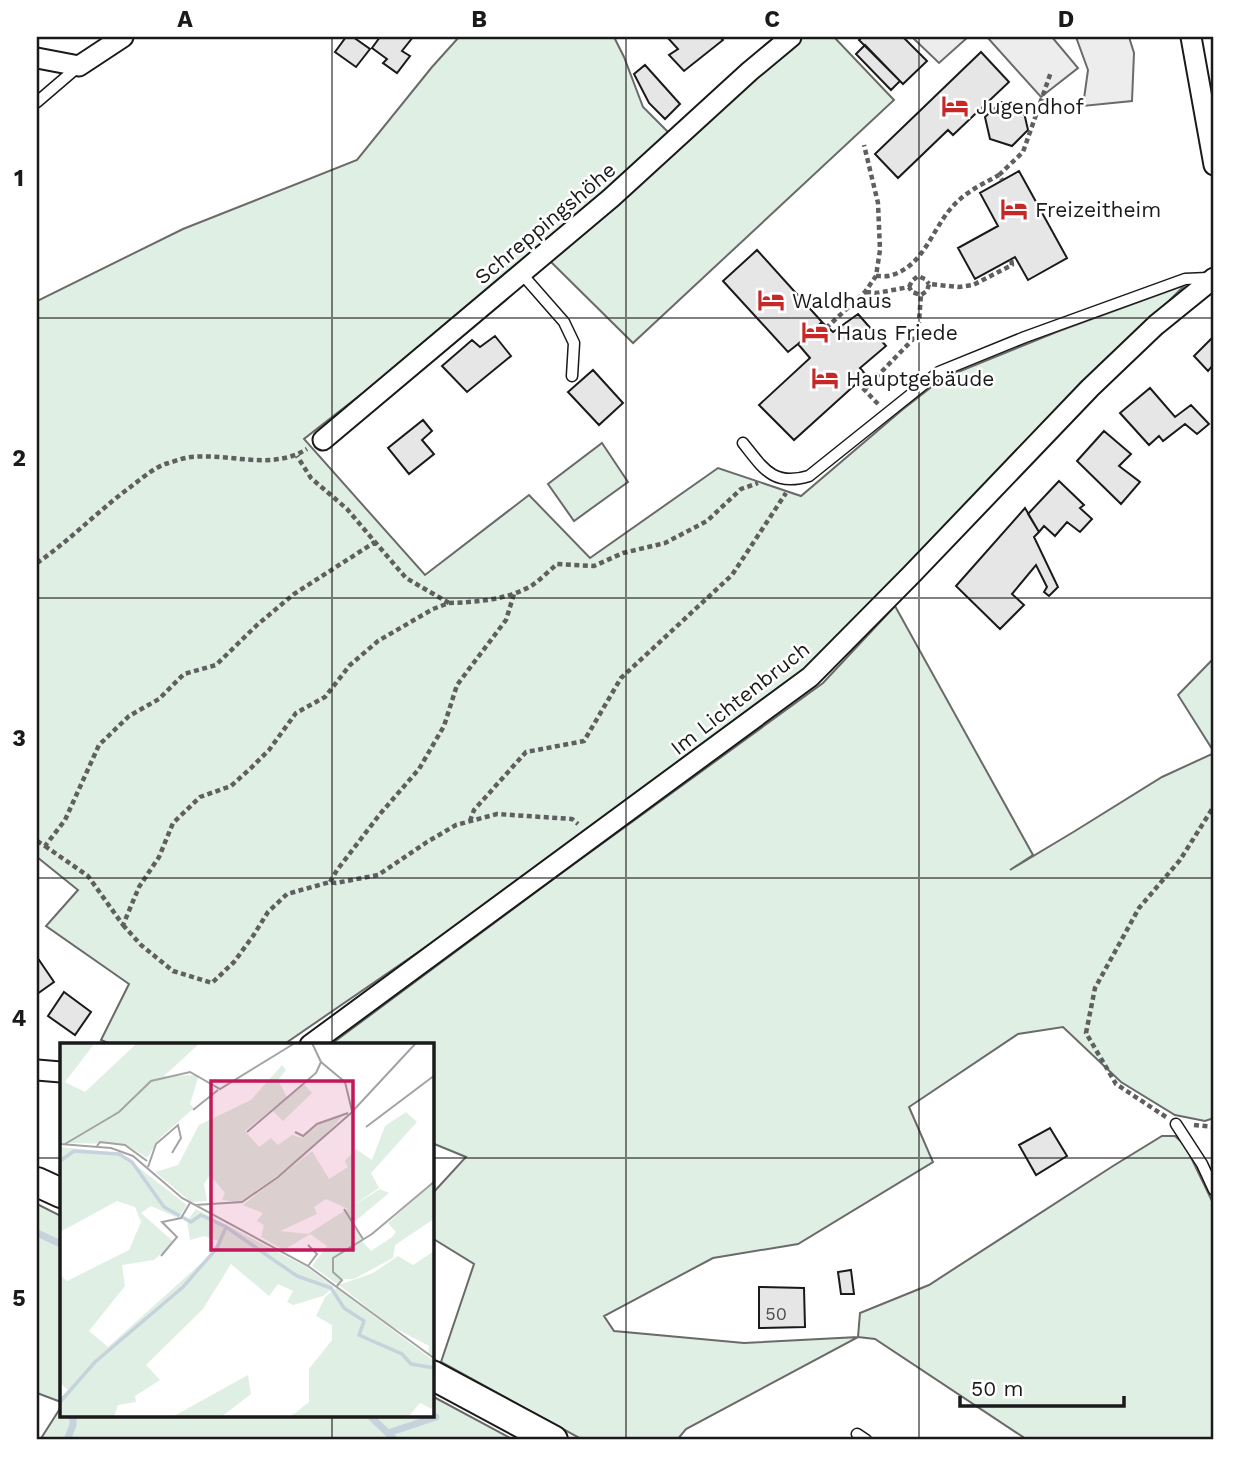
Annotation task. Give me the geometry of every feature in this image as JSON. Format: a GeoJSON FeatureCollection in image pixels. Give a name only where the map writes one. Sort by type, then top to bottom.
{"type":"FeatureCollection","features":[{"type":"Feature","properties":{"kind":"main road"},"geometry":{"type":"LineString","coordinates":[[37,1182],[60,1193]]}},
{"type":"Feature","properties":{"kind":"main road"},"geometry":{"type":"LineString","coordinates":[[434,1375],[553,1440]]}},
{"type":"Feature","properties":{"kind":"street"},"geometry":{"type":"LineString","coordinates":[[37,58],[79,66],[123,37]]}},
{"type":"Feature","properties":{"kind":"street","name":"Schreppingshöhe"},"geometry":{"type":"LineString","coordinates":[[323,440],[611,198],[757,65],[792,37]]}},
{"type":"Feature","properties":{"kind":"street"},"geometry":{"type":"LineString","coordinates":[[1192,37],[1214,165]]}},
{"type":"Feature","properties":{"kind":"street","name":"Im Lichtenbruch"},"geometry":{"type":"LineString","coordinates":[[313,1043],[810,677],[1090,388],[1157,325],[1214,278]]}},
{"type":"Feature","properties":{"kind":"street"},"geometry":{"type":"LineString","coordinates":[[37,1070],[60,1072]]}},
{"type":"Feature","properties":{"kind":"lane"},"geometry":{"type":"LineString","coordinates":[[37,102],[79,66]]}},
{"type":"Feature","properties":{"kind":"lane"},"geometry":{"type":"LineString","coordinates":[[521,273],[564,322],[574,342],[572,376]]}},
{"type":"Feature","properties":{"kind":"lane"},"geometry":{"type":"LineString","coordinates":[[743,443],[773,477],[795,481],[808,477],[939,372],[1185,279],[1214,278]]}},
{"type":"Feature","properties":{"kind":"lane"},"geometry":{"type":"LineString","coordinates":[[1176,1124],[1202,1164],[1214,1190]]}},
{"type":"Feature","properties":{"kind":"lane"},"geometry":{"type":"LineString","coordinates":[[857,1434],[866,1440]]}},
{"type":"Feature","properties":{"kind":"path"},"geometry":{"type":"LineString","coordinates":[[876,276],[891,276],[910,266],[956,202],[972,190],[1000,178],[1023,152],[1051,72]]}},
{"type":"Feature","properties":{"kind":"path"},"geometry":{"type":"LineString","coordinates":[[826,328],[865,292],[876,276],[880,250],[878,203],[864,145]]}},
{"type":"Feature","properties":{"kind":"path"},"geometry":{"type":"LineString","coordinates":[[929,284],[959,287],[972,285],[1012,265],[1011,259]]}},
{"type":"Feature","properties":{"kind":"path"},"geometry":{"type":"LineString","coordinates":[[864,390],[919,334],[922,295],[929,284],[925,278],[918,276],[909,286],[877,293],[865,292]]}},
{"type":"Feature","properties":{"kind":"path"},"geometry":{"type":"LineString","coordinates":[[909,286],[912,292],[922,295]]}},
{"type":"Feature","properties":{"kind":"path"},"geometry":{"type":"LineString","coordinates":[[857,382],[886,413]]}},
{"type":"Feature","properties":{"kind":"path"},"geometry":{"type":"LineString","coordinates":[[37,564],[105,506],[162,465],[190,457],[268,461],[297,456],[323,440]]}},
{"type":"Feature","properties":{"kind":"path"},"geometry":{"type":"LineString","coordinates":[[297,456],[312,478],[347,509],[406,578],[449,603]]}},
{"type":"Feature","properties":{"kind":"path"},"geometry":{"type":"LineString","coordinates":[[123,925],[139,887],[159,857],[173,823],[200,797],[231,786],[269,750],[296,713],[325,697],[350,665],[378,641],[433,609],[449,603],[482,602],[533,585],[557,564],[594,566],[623,553],[665,543],[707,521],[741,489],[773,477]]}},
{"type":"Feature","properties":{"kind":"path"},"geometry":{"type":"LineString","coordinates":[[470,822],[474,810],[526,752],[584,741],[621,678],[732,575],[781,500]]}},
{"type":"Feature","properties":{"kind":"path"},"geometry":{"type":"LineString","coordinates":[[45,846],[65,820],[99,745],[129,716],[159,699],[184,674],[216,665],[294,594],[375,542]]}},
{"type":"Feature","properties":{"kind":"path"},"geometry":{"type":"LineString","coordinates":[[330,882],[426,758],[444,726],[457,685],[506,620],[514,593]]}},
{"type":"Feature","properties":{"kind":"path"},"geometry":{"type":"LineString","coordinates":[[1214,806],[1180,860],[1139,908],[1095,988],[1086,1033],[1116,1084],[1176,1124],[1214,1127]]}},
{"type":"Feature","properties":{"kind":"path"},"geometry":{"type":"LineString","coordinates":[[37,841],[88,876],[123,925],[141,945],[173,971],[212,983],[234,962],[268,912],[286,894],[330,882],[378,875],[456,825],[497,814],[572,819],[595,836]]}},
{"type":"Feature","properties":{"kind":"green space"},"geometry":{"type":"Polygon","coordinates":[[[459,37],[614,37],[643,107],[670,134],[422,347],[304,439],[425,575],[529,495],[590,558],[718,468],[801,496],[943,378],[1059,331],[1185,285],[1002,466],[806,670],[449,931],[286,1043],[108,1043],[101,1040],[129,984],[46,926],[78,890],[37,857],[37,301],[183,229],[357,160],[459,37]]]}},
{"type":"Feature","properties":{"kind":"green space"},"geometry":{"type":"Polygon","coordinates":[[[801,37],[834,37],[894,100],[633,343],[548,259],[801,37]]]}},
{"type":"Feature","properties":{"kind":"green space"},"geometry":{"type":"Polygon","coordinates":[[[602,443],[628,482],[574,521],[548,484],[602,443]]]}},
{"type":"Feature","properties":{"kind":"green space"},"geometry":{"type":"Polygon","coordinates":[[[895,606],[1033,855],[1010,870],[1162,777],[1214,753],[1214,1118],[1205,1121],[1175,1115],[1121,1082],[1063,1027],[1018,1034],[909,1107],[933,1162],[798,1244],[713,1258],[604,1316],[614,1331],[744,1343],[858,1337],[686,1429],[677,1440],[583,1440],[441,1362],[474,1264],[434,1239],[434,1192],[466,1157],[434,1144],[434,1043],[333,1043],[823,683],[895,606]]]}},
{"type":"Feature","properties":{"kind":"green space"},"geometry":{"type":"Polygon","coordinates":[[[1214,658],[1214,752],[1178,695],[1214,658]]]}},
{"type":"Feature","properties":{"kind":"green space"},"geometry":{"type":"Polygon","coordinates":[[[1162,1136],[1175,1136],[1185,1145],[1214,1205],[1214,1440],[1022,1440],[1023,1437],[875,1339],[858,1337],[860,1313],[929,1285],[1162,1136]]]}},
{"type":"Feature","properties":{"kind":"green space"},"geometry":{"type":"Polygon","coordinates":[[[37,1204],[60,1216],[60,1402],[37,1393],[37,1204]]]}},
{"type":"Feature","properties":{"kind":"green space"},"geometry":{"type":"Polygon","coordinates":[[[434,1397],[514,1440],[40,1440],[60,1409],[60,1418],[434,1418],[434,1397]]]}},
{"type":"Feature","properties":{"kind":"shaded area"},"geometry":{"type":"Polygon","coordinates":[[[912,37],[968,37],[939,63],[912,37]]]}},
{"type":"Feature","properties":{"kind":"shaded area"},"geometry":{"type":"Polygon","coordinates":[[[987,37],[1052,37],[1078,68],[1041,97],[987,37]]]}},
{"type":"Feature","properties":{"kind":"shaded area"},"geometry":{"type":"Polygon","coordinates":[[[1076,37],[1129,37],[1134,53],[1132,101],[1083,106],[1088,70],[1076,37]]]}},
{"type":"Feature","properties":{"kind":"building"},"geometry":{"type":"Polygon","coordinates":[[[346,37],[353,37],[370,49],[356,67],[335,52],[346,37]]]}},
{"type":"Feature","properties":{"kind":"building"},"geometry":{"type":"Polygon","coordinates":[[[380,37],[413,37],[402,51],[410,56],[397,73],[383,63],[387,59],[372,48],[380,37]]]}},
{"type":"Feature","properties":{"kind":"building"},"geometry":{"type":"Polygon","coordinates":[[[667,37],[720,37],[723,40],[684,71],[669,55],[678,49],[667,37]]]}},
{"type":"Feature","properties":{"kind":"building"},"geometry":{"type":"Polygon","coordinates":[[[862,37],[903,37],[927,61],[903,84],[859,40],[862,37]]]}},
{"type":"Feature","properties":{"kind":"building"},"geometry":{"type":"Polygon","coordinates":[[[865,45],[900,81],[891,90],[856,54],[865,45]]]}},
{"type":"Feature","properties":{"kind":"building","name":"Jugendhof"},"geometry":{"type":"Polygon","coordinates":[[[981,52],[1009,82],[953,135],[948,130],[898,178],[875,154],[981,52]]]}},
{"type":"Feature","properties":{"kind":"building"},"geometry":{"type":"Polygon","coordinates":[[[645,65],[680,104],[665,119],[649,103],[634,74],[645,65]]]}},
{"type":"Feature","properties":{"kind":"building"},"geometry":{"type":"Polygon","coordinates":[[[1001,102],[1023,108],[1028,130],[1012,146],[990,139],[985,117],[1001,102]]]}},
{"type":"Feature","properties":{"kind":"building","name":"Freizeitheim"},"geometry":{"type":"Polygon","coordinates":[[[1019,171],[1067,258],[1028,280],[1015,257],[975,279],[958,248],[998,226],[980,193],[1019,171]]]}},
{"type":"Feature","properties":{"kind":"building","name":"Waldhaus"},"geometry":{"type":"Polygon","coordinates":[[[757,250],[822,322],[788,352],[723,281],[757,250]]]}},
{"type":"Feature","properties":{"kind":"building","name":"Hauptgebäude"},"geometry":{"type":"Polygon","coordinates":[[[858,314],[886,346],[860,368],[866,375],[794,440],[759,405],[810,358],[798,344],[822,322],[833,332],[858,314]]]}},
{"type":"Feature","properties":{"kind":"building"},"geometry":{"type":"Polygon","coordinates":[[[495,336],[511,356],[467,392],[442,366],[472,340],[480,347],[495,336]]]}},
{"type":"Feature","properties":{"kind":"building"},"geometry":{"type":"Polygon","coordinates":[[[1214,336],[1214,364],[1208,371],[1194,356],[1214,336]]]}},
{"type":"Feature","properties":{"kind":"building"},"geometry":{"type":"Polygon","coordinates":[[[593,370],[623,403],[599,425],[568,392],[593,370]]]}},
{"type":"Feature","properties":{"kind":"building"},"geometry":{"type":"Polygon","coordinates":[[[1150,388],[1175,417],[1191,405],[1209,424],[1197,434],[1185,424],[1163,441],[1159,436],[1149,445],[1120,413],[1150,388]]]}},
{"type":"Feature","properties":{"kind":"building"},"geometry":{"type":"Polygon","coordinates":[[[423,420],[432,431],[422,440],[434,454],[409,474],[388,448],[423,420]]]}},
{"type":"Feature","properties":{"kind":"building"},"geometry":{"type":"Polygon","coordinates":[[[1104,431],[1131,454],[1119,466],[1140,482],[1121,504],[1077,461],[1104,431]]]}},
{"type":"Feature","properties":{"kind":"building"},"geometry":{"type":"Polygon","coordinates":[[[1059,481],[1084,505],[1080,508],[1092,519],[1080,532],[1067,522],[1055,536],[1044,526],[1039,532],[1028,514],[1059,481]]]}},
{"type":"Feature","properties":{"kind":"building"},"geometry":{"type":"Polygon","coordinates":[[[1025,508],[1039,532],[1034,537],[1058,587],[1049,596],[1044,592],[1047,587],[1036,565],[1012,594],[1024,605],[1000,629],[956,586],[1025,508]]]}},
{"type":"Feature","properties":{"kind":"building"},"geometry":{"type":"Polygon","coordinates":[[[37,957],[54,982],[37,994],[37,957]]]}},
{"type":"Feature","properties":{"kind":"building"},"geometry":{"type":"Polygon","coordinates":[[[64,992],[91,1012],[75,1035],[48,1016],[64,992]]]}},
{"type":"Feature","properties":{"kind":"building"},"geometry":{"type":"Polygon","coordinates":[[[1050,1128],[1067,1156],[1036,1175],[1019,1145],[1050,1128]]]}},
{"type":"Feature","properties":{"kind":"building"},"geometry":{"type":"Polygon","coordinates":[[[851,1270],[854,1294],[841,1294],[838,1272],[851,1270]]]}},
{"type":"Feature","properties":{"kind":"building"},"geometry":{"type":"Polygon","coordinates":[[[759,1287],[804,1288],[805,1327],[759,1328],[759,1287]]]}},
{"type":"Feature","properties":{"kind":"waterway"},"geometry":{"type":"LineString","coordinates":[[37,1233],[60,1244]]}},
{"type":"Feature","properties":{"kind":"waterway"},"geometry":{"type":"LineString","coordinates":[[67,1440],[73,1418]]}},
{"type":"Feature","properties":{"kind":"waterway"},"geometry":{"type":"LineString","coordinates":[[372,1418],[395,1440]]}},
{"type":"Feature","properties":{"kind":"waterway"},"geometry":{"type":"LineString","coordinates":[[388,1433],[433,1418]]}},
{"type":"Feature","properties":{"kind":"place","name":"Jugendhof"},"geometry":{"type":"Point","coordinates":[955,106]}},
{"type":"Feature","properties":{"kind":"place","name":"Freizeitheim"},"geometry":{"type":"Point","coordinates":[1014,209]}},
{"type":"Feature","properties":{"kind":"place","name":"Waldhaus"},"geometry":{"type":"Point","coordinates":[771,300]}},
{"type":"Feature","properties":{"kind":"place","name":"Haus Friede"},"geometry":{"type":"Point","coordinates":[815,332]}},
{"type":"Feature","properties":{"kind":"place","name":"Hauptgebäude"},"geometry":{"type":"Point","coordinates":[825,378]}}]}
